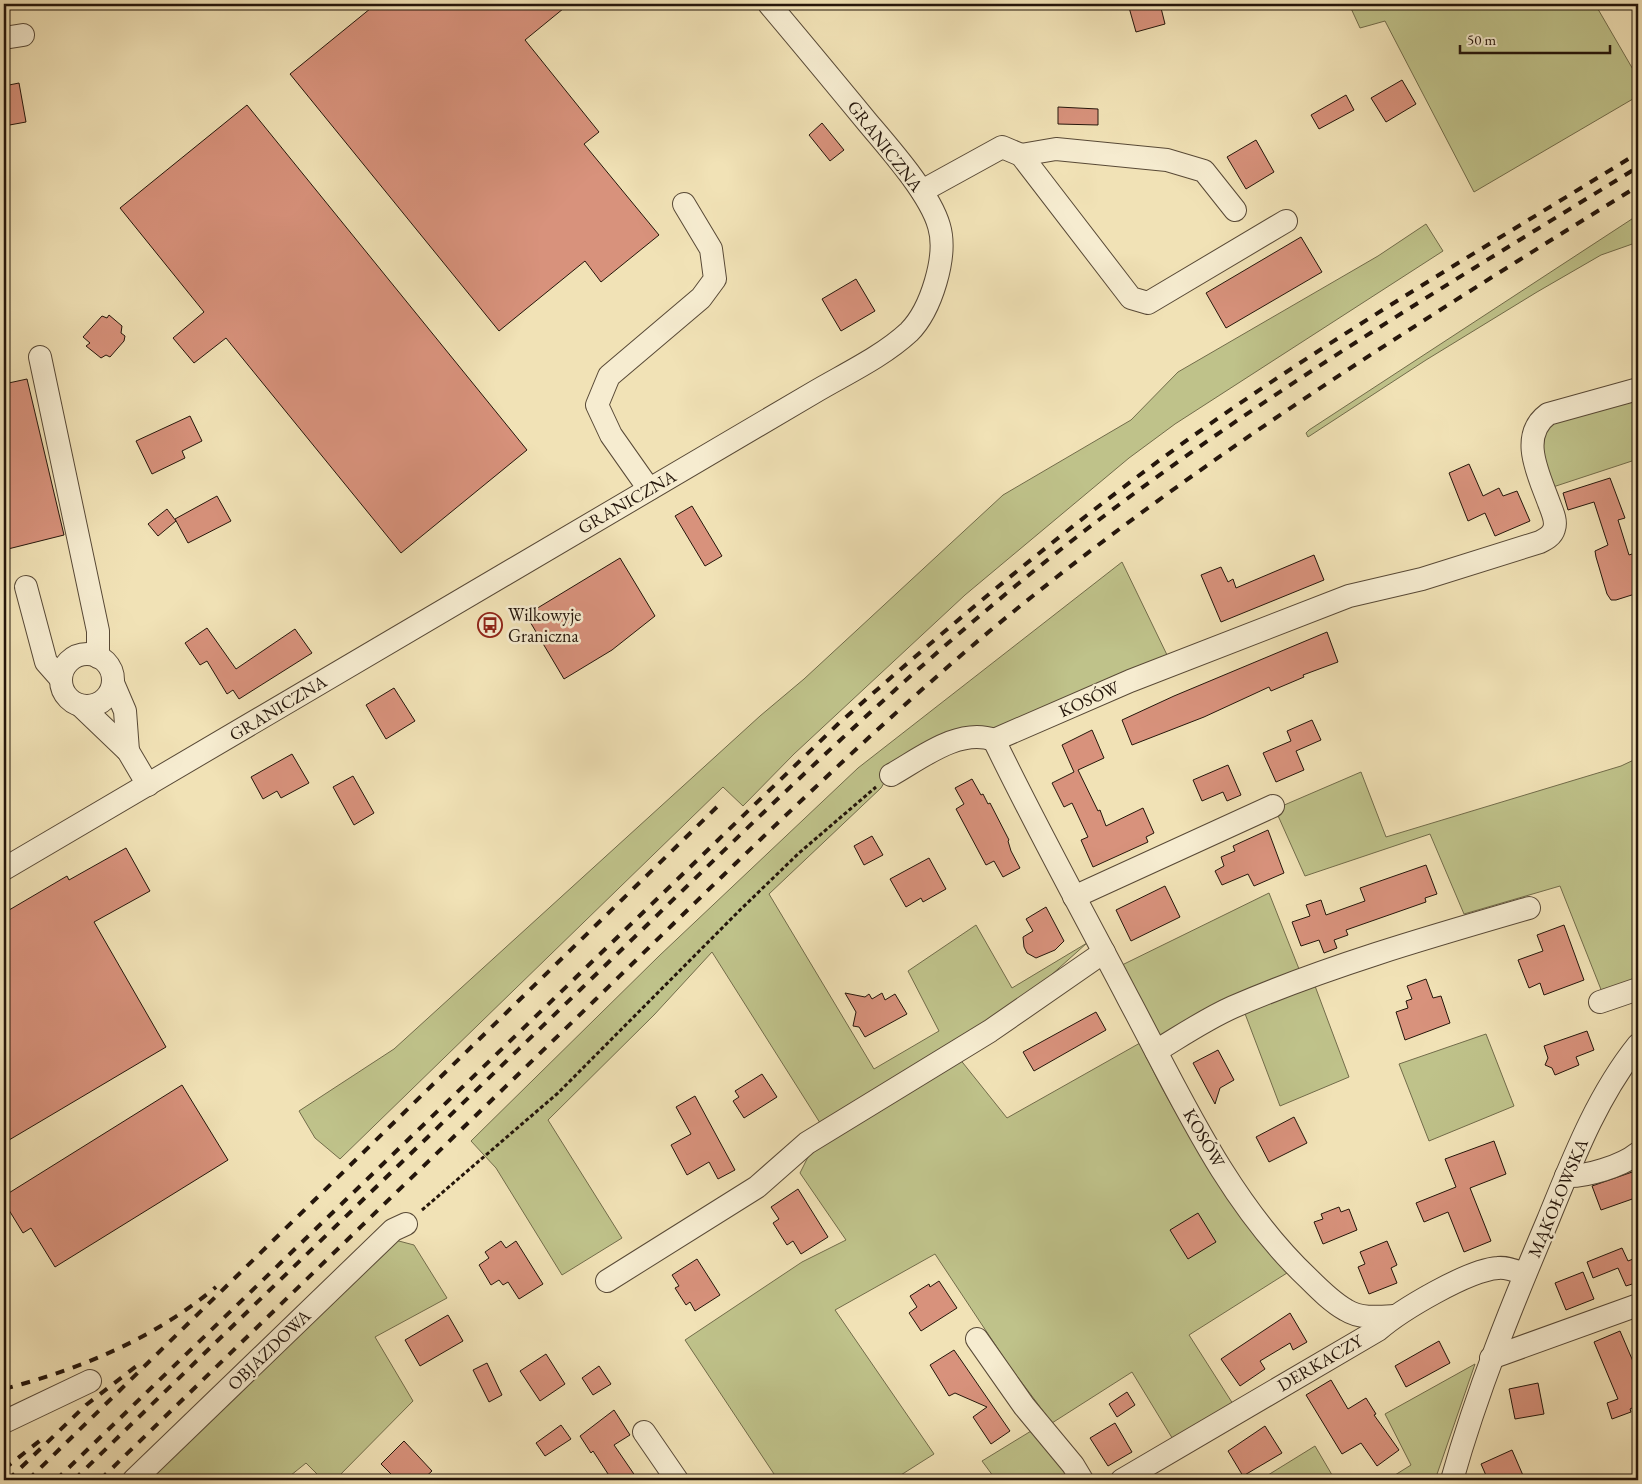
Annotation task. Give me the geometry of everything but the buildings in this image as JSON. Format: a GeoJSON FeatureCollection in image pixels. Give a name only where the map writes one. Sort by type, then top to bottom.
{"type":"FeatureCollection","features":[{"type":"Feature","properties":{"kind":"street","name":"GRANICZNA"},"geometry":{"type":"LineString","coordinates":[[4,869],[893,345],[910,330],[921,314],[936,283],[940,255],[939,226],[922,192],[899,160],[769,4]]}},
{"type":"Feature","properties":{"kind":"street"},"geometry":{"type":"LineString","coordinates":[[922,192],[1002,147],[1021,155],[1131,298],[1148,303],[1286,221]]}},
{"type":"Feature","properties":{"kind":"street"},"geometry":{"type":"LineString","coordinates":[[1021,155],[1056,149],[1166,160],[1204,171],[1236,210]]}},
{"type":"Feature","properties":{"kind":"street"},"geometry":{"type":"LineString","coordinates":[[649,489],[611,435],[597,405],[609,376],[701,298],[715,279],[711,248],[684,204]]}},
{"type":"Feature","properties":{"kind":"street"},"geometry":{"type":"LineString","coordinates":[[40,356],[98,631],[98,657]]}},
{"type":"Feature","properties":{"kind":"street","name":"KOSÓW"},"geometry":{"type":"LineString","coordinates":[[1394,1316],[1378,1317],[1348,1311],[1327,1296],[1284,1256],[1231,1186],[1041,837],[994,740],[1130,681],[1349,596],[1496,557],[1540,542],[1550,536],[1554,529],[1554,516],[1535,464],[1532,448],[1532,436],[1537,424],[1548,414],[1638,389]]}},
{"type":"Feature","properties":{"kind":"street"},"geometry":{"type":"LineString","coordinates":[[26,587],[46,662],[61,679],[66,696],[81,706],[128,751],[148,785]]}},
{"type":"Feature","properties":{"kind":"street"},"geometry":{"type":"LineString","coordinates":[[61,679],[63,670],[75,657],[90,655],[98,657],[109,668],[125,711],[128,751]]}},
{"type":"Feature","properties":{"kind":"street"},"geometry":{"type":"LineString","coordinates":[[81,706],[99,704],[106,698],[113,683]]}},
{"type":"Feature","properties":{"kind":"street"},"geometry":{"type":"LineString","coordinates":[[891,775],[960,739],[975,736],[994,740]]}},
{"type":"Feature","properties":{"kind":"street"},"geometry":{"type":"LineString","coordinates":[[1074,897],[1273,806]]}},
{"type":"Feature","properties":{"kind":"street"},"geometry":{"type":"LineString","coordinates":[[1156,1051],[1231,1008],[1274,991],[1399,946],[1530,908]]}},
{"type":"Feature","properties":{"kind":"street"},"geometry":{"type":"LineString","coordinates":[[607,1281],[756,1187],[807,1143],[990,1031],[1104,952]]}},
{"type":"Feature","properties":{"kind":"street"},"geometry":{"type":"LineString","coordinates":[[1600,1002],[1638,989]]}},
{"type":"Feature","properties":{"kind":"street","name":"MĄKOŁOWSKA"},"geometry":{"type":"LineString","coordinates":[[1452,1480],[1468,1422],[1491,1358],[1566,1176],[1614,1077],[1638,1045]]}},
{"type":"Feature","properties":{"kind":"street"},"geometry":{"type":"LineString","coordinates":[[1566,1176],[1581,1176],[1631,1159],[1638,1153]]}},
{"type":"Feature","properties":{"kind":"street","name":"OBJAZDOWA"},"geometry":{"type":"LineString","coordinates":[[134,1480],[393,1230],[406,1224]]}},
{"type":"Feature","properties":{"kind":"street","name":"DERKACZY"},"geometry":{"type":"LineString","coordinates":[[1122,1480],[1378,1330],[1394,1316],[1479,1273],[1499,1268],[1525,1274]]}},
{"type":"Feature","properties":{"kind":"street"},"geometry":{"type":"LineString","coordinates":[[1491,1358],[1638,1304]]}},
{"type":"Feature","properties":{"kind":"street"},"geometry":{"type":"LineString","coordinates":[[977,1339],[1024,1406],[1073,1465],[1082,1480]]}},
{"type":"Feature","properties":{"kind":"street"},"geometry":{"type":"LineString","coordinates":[[4,1422],[90,1381]]}},
{"type":"Feature","properties":{"kind":"street"},"geometry":{"type":"LineString","coordinates":[[644,1432],[677,1480]]}},
{"type":"Feature","properties":{"kind":"path"},"geometry":{"type":"LineString","coordinates":[[406,1224],[558,1094],[774,878],[891,775]]}},
{"type":"Feature","properties":{"kind":"green space"},"geometry":{"type":"Polygon","coordinates":[[[1349,4],[1595,4],[1638,78],[1638,96],[1474,192],[1385,21],[1360,28],[1349,4]]]}},
{"type":"Feature","properties":{"kind":"green space"},"geometry":{"type":"Polygon","coordinates":[[[1638,215],[1638,242],[1601,255],[1537,292],[1426,360],[1308,437],[1306,433],[1309,430],[1638,215]]]}},
{"type":"Feature","properties":{"kind":"green space"},"geometry":{"type":"Polygon","coordinates":[[[1426,224],[1443,251],[1175,424],[1129,458],[965,595],[794,754],[743,806],[723,787],[340,1159],[315,1138],[299,1111],[394,1049],[760,716],[804,679],[1003,495],[1131,420],[1178,372],[1378,256],[1426,224]]]}},
{"type":"Feature","properties":{"kind":"green space"},"geometry":{"type":"Polygon","coordinates":[[[1638,396],[1638,459],[1553,487],[1538,436],[1545,424],[1638,396]]]}},
{"type":"Feature","properties":{"kind":"green space"},"geometry":{"type":"Polygon","coordinates":[[[1122,562],[1169,659],[891,771],[881,788],[769,894],[874,1069],[939,1031],[908,971],[976,925],[1012,988],[1087,943],[1021,1002],[822,1126],[712,952],[654,1015],[548,1120],[622,1238],[562,1275],[496,1168],[471,1141],[659,956],[858,768],[1122,562]]]}},
{"type":"Feature","properties":{"kind":"green space"},"geometry":{"type":"Polygon","coordinates":[[[1638,758],[1638,979],[1602,992],[1560,886],[1464,914],[1430,834],[1305,876],[1275,809],[1361,772],[1386,837],[1621,766],[1638,758]]]}},
{"type":"Feature","properties":{"kind":"green space"},"geometry":{"type":"Polygon","coordinates":[[[1269,893],[1299,969],[1261,984],[1159,1039],[1120,966],[1269,893]]]}},
{"type":"Feature","properties":{"kind":"green space"},"geometry":{"type":"Polygon","coordinates":[[[1315,986],[1349,1077],[1280,1106],[1244,1011],[1315,986]]]}},
{"type":"Feature","properties":{"kind":"green space"},"geometry":{"type":"Polygon","coordinates":[[[1486,1034],[1514,1106],[1429,1141],[1399,1064],[1486,1034]]]}},
{"type":"Feature","properties":{"kind":"green space"},"geometry":{"type":"Polygon","coordinates":[[[1140,1043],[1171,1104],[1206,1162],[1287,1273],[1189,1335],[1233,1404],[1174,1441],[1132,1372],[1052,1423],[1008,1364],[935,1254],[835,1310],[934,1454],[893,1480],[778,1480],[685,1340],[802,1262],[846,1240],[800,1173],[813,1147],[959,1058],[1007,1118],[1140,1043]]]}},
{"type":"Feature","properties":{"kind":"green space"},"geometry":{"type":"Polygon","coordinates":[[[395,1240],[414,1245],[447,1298],[375,1337],[413,1401],[335,1480],[323,1480],[306,1463],[285,1480],[145,1480],[395,1240]]]}},
{"type":"Feature","properties":{"kind":"green space"},"geometry":{"type":"Polygon","coordinates":[[[1475,1364],[1435,1480],[1387,1480],[1411,1465],[1385,1414],[1475,1364]]]}},
{"type":"Feature","properties":{"kind":"green space"},"geometry":{"type":"Polygon","coordinates":[[[1036,1428],[1075,1480],[996,1480],[982,1461],[1036,1428]]]}},
{"type":"Feature","properties":{"kind":"green space"},"geometry":{"type":"Polygon","coordinates":[[[1315,1446],[1335,1480],[1260,1480],[1315,1446]]]}},
{"type":"Feature","properties":{"kind":"railway"},"geometry":{"type":"LineString","coordinates":[[56,1480],[838,724],[921,651],[1091,512],[1235,407],[1406,295],[1638,153]]}},
{"type":"Feature","properties":{"kind":"railway"},"geometry":{"type":"LineString","coordinates":[[74,1480],[792,785],[975,620],[1104,516],[1233,423],[1434,293],[1638,167]]}},
{"type":"Feature","properties":{"kind":"railway"},"geometry":{"type":"LineString","coordinates":[[100,1480],[784,817],[880,727],[979,640],[1137,516],[1300,401],[1468,292],[1638,186]]}},
{"type":"Feature","properties":{"kind":"railway"},"geometry":{"type":"LineString","coordinates":[[28,1480],[722,802]]}},
{"type":"Feature","properties":{"kind":"railway"},"geometry":{"type":"LineString","coordinates":[[4,1389],[61,1372],[116,1350],[168,1322],[216,1287]]}},
{"type":"Feature","properties":{"kind":"railway"},"geometry":{"type":"LineString","coordinates":[[8,1480],[86,1405],[139,1364]]}},
{"type":"Feature","properties":{"kind":"railway"},"geometry":{"type":"LineString","coordinates":[[4,1469],[42,1439]]}},
{"type":"Feature","properties":{"kind":"place","name":"Wilkowyje Graniczna"},"geometry":{"type":"Point","coordinates":[490,625]}}]}
